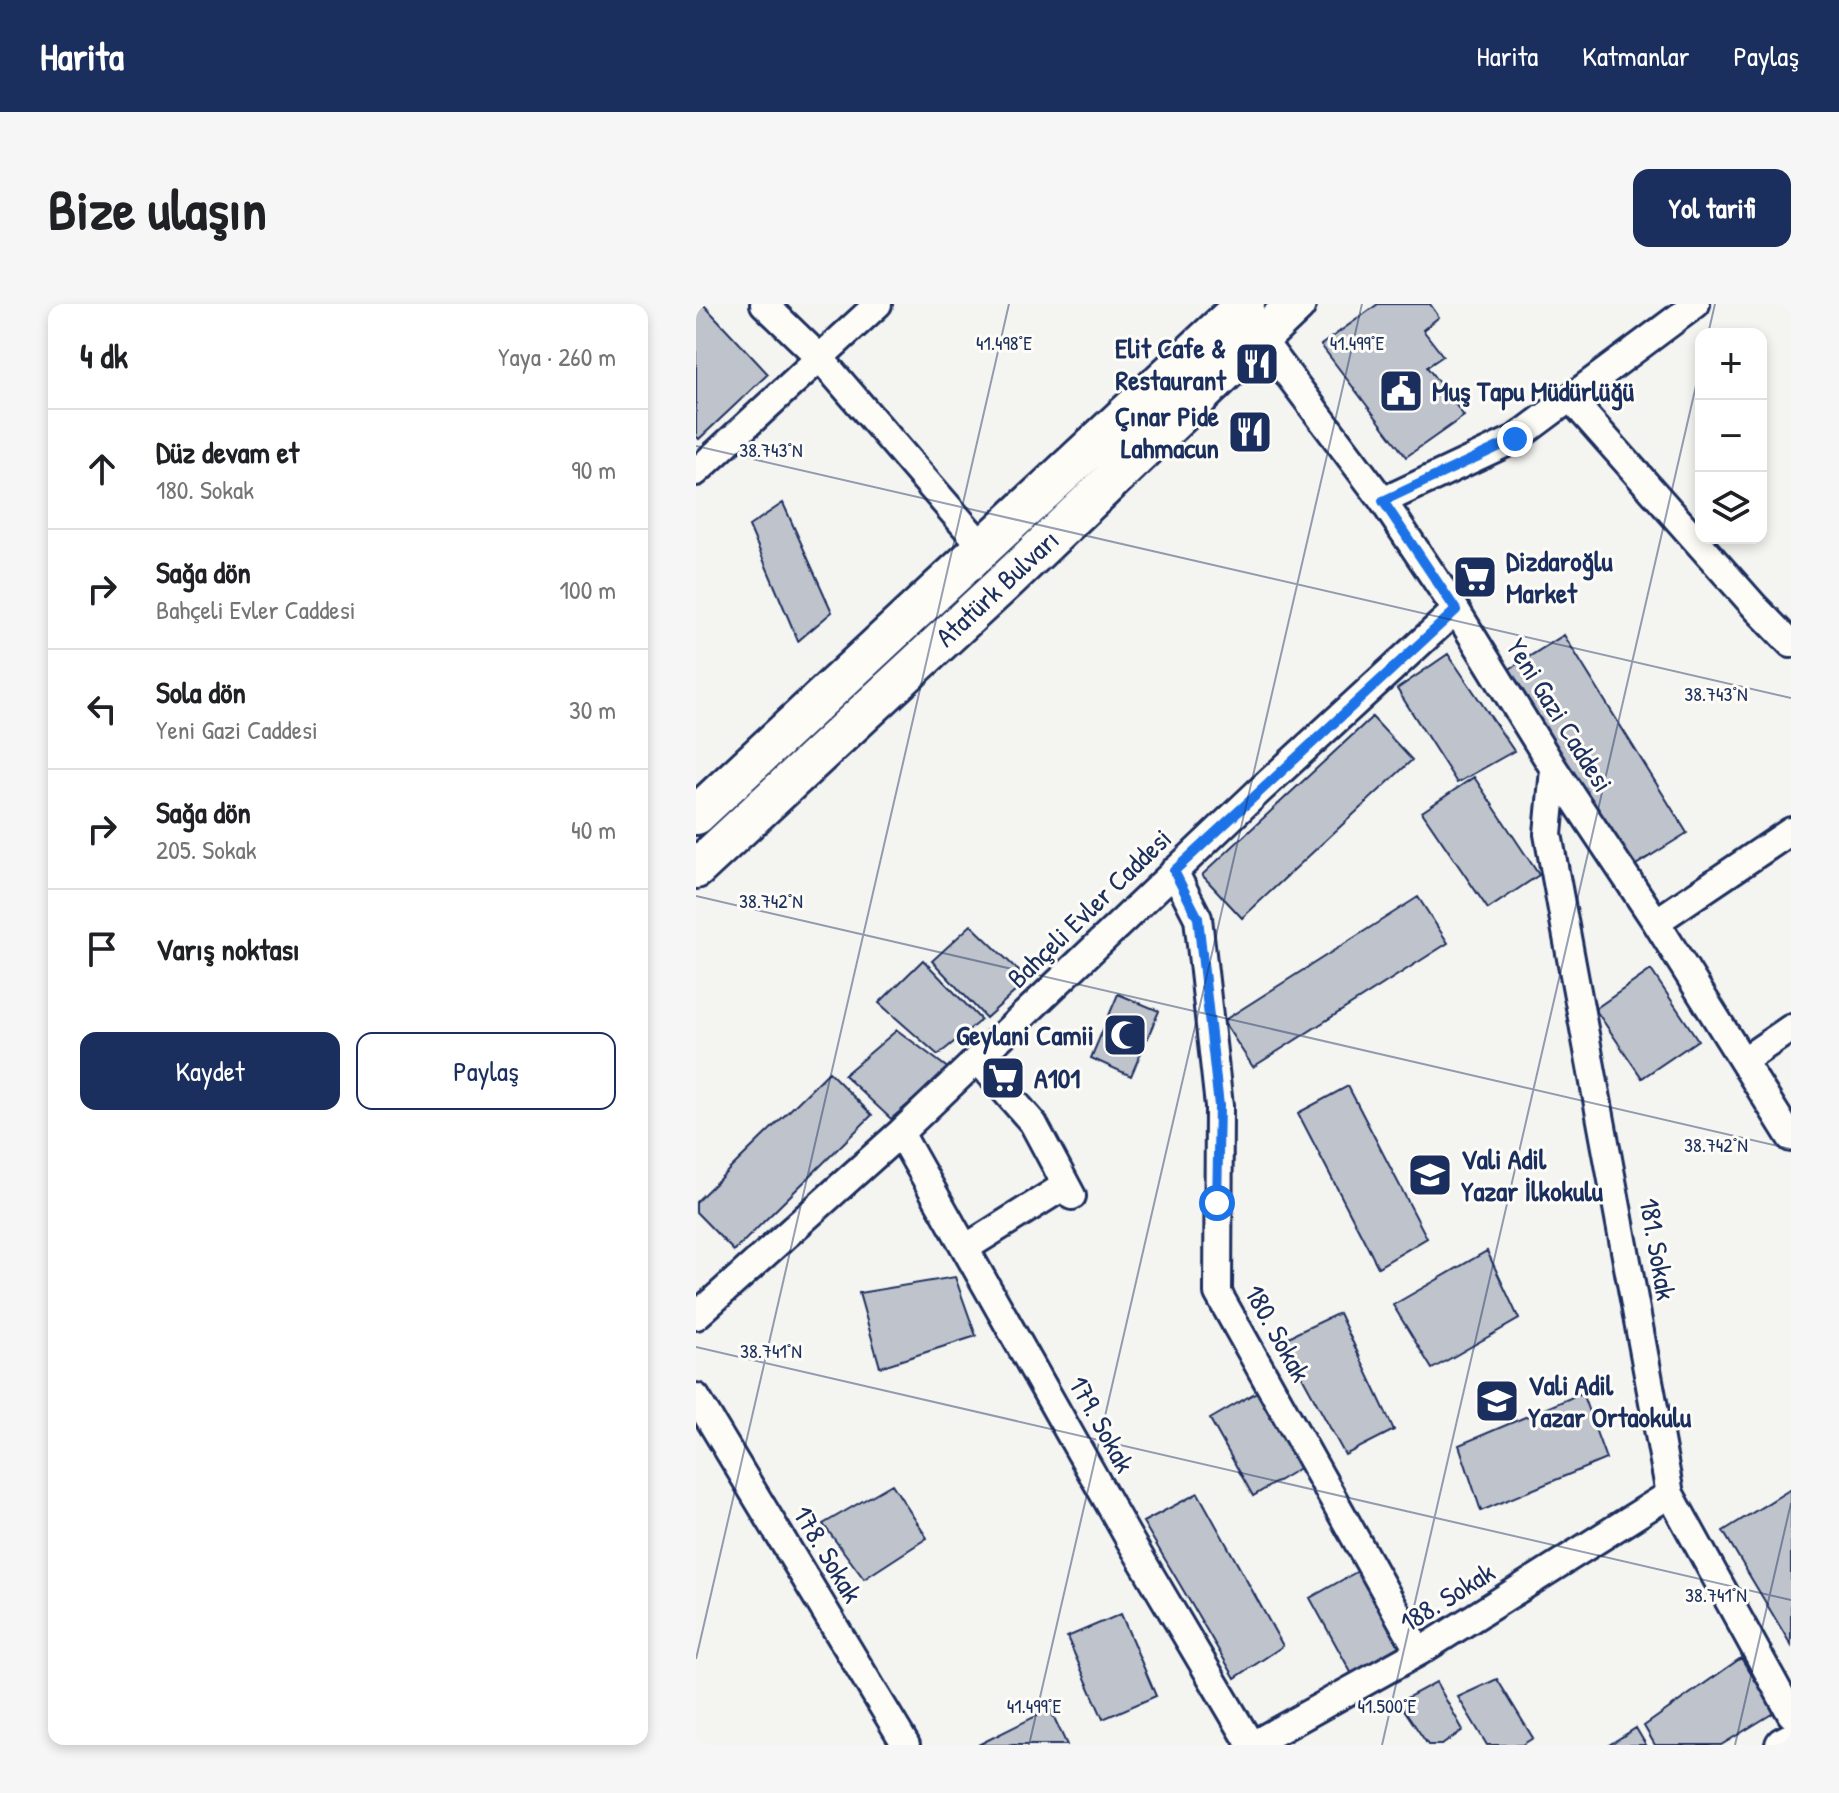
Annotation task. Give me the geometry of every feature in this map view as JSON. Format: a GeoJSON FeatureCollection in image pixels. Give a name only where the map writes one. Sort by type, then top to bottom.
{"type":"FeatureCollection","features":[{"type":"Feature","properties":{"kind":"main road","name":"Atatürk Bulvarı"},"geometry":{"type":"LineString","coordinates":[[696,815],[982,546],[1252,320],[1296,304]]}},
{"type":"Feature","properties":{"kind":"main road","name":"Atatürk Bulvarı"},"geometry":{"type":"LineString","coordinates":[[696,869],[1007,580],[1252,320]]}},
{"type":"Feature","properties":{"kind":"street"},"geometry":{"type":"LineString","coordinates":[[764,304],[820,358],[982,546]]}},
{"type":"Feature","properties":{"kind":"street"},"geometry":{"type":"LineString","coordinates":[[696,472],[878,304]]}},
{"type":"Feature","properties":{"kind":"street"},"geometry":{"type":"LineString","coordinates":[[1383,501],[1515,439],[1696,304]]}},
{"type":"Feature","properties":{"kind":"street","name":"Yeni Gazi Caddesi"},"geometry":{"type":"LineString","coordinates":[[1252,320],[1383,501],[1456,610],[1554,769],[1656,922],[1791,1138]]}},
{"type":"Feature","properties":{"kind":"street"},"geometry":{"type":"LineString","coordinates":[[1570,398],[1791,644]]}},
{"type":"Feature","properties":{"kind":"street","name":"Bahçeli Evler Caddesi"},"geometry":{"type":"LineString","coordinates":[[696,1316],[900,1133],[1174,871],[1456,610]]}},
{"type":"Feature","properties":{"kind":"street","name":"181. Sokak"},"geometry":{"type":"LineString","coordinates":[[1554,769],[1548,834],[1670,1494],[1791,1714]]}},
{"type":"Feature","properties":{"kind":"street"},"geometry":{"type":"LineString","coordinates":[[1656,922],[1791,831]]}},
{"type":"Feature","properties":{"kind":"street","name":"180. Sokak"},"geometry":{"type":"LineString","coordinates":[[1174,871],[1198,918],[1219,1106],[1218,1293],[1419,1652]]}},
{"type":"Feature","properties":{"kind":"street"},"geometry":{"type":"LineString","coordinates":[[1743,1061],[1791,1028]]}},
{"type":"Feature","properties":{"kind":"street"},"geometry":{"type":"LineString","coordinates":[[967,1247],[1069,1191],[1033,1123],[977,1059]]}},
{"type":"Feature","properties":{"kind":"street","name":"179. Sokak"},"geometry":{"type":"LineString","coordinates":[[900,1133],[1128,1537],[1252,1745]]}},
{"type":"Feature","properties":{"kind":"street","name":"178. Sokak"},"geometry":{"type":"LineString","coordinates":[[696,1397],[906,1745]]}},
{"type":"Feature","properties":{"kind":"street","name":"188. Sokak"},"geometry":{"type":"LineString","coordinates":[[1252,1745],[1419,1652],[1670,1494]]}},
{"type":"Feature","properties":{"kind":"street"},"geometry":{"type":"LineString","coordinates":[[1783,1745],[1791,1741]]}},
{"type":"Feature","properties":{"kind":"building"},"geometry":{"type":"Polygon","coordinates":[[[696,304],[703,304],[768,374],[699,439],[696,436],[696,304]]]}},
{"type":"Feature","properties":{"kind":"building","name":"Muş Tapu Müdürlüğü"},"geometry":{"type":"Polygon","coordinates":[[[1378,304],[1430,304],[1439,317],[1423,330],[1443,356],[1427,367],[1464,416],[1406,457],[1321,345],[1378,304]]]}},
{"type":"Feature","properties":{"kind":"building"},"geometry":{"type":"Polygon","coordinates":[[[783,503],[832,612],[798,641],[749,526],[783,503]]]}},
{"type":"Feature","properties":{"kind":"building"},"geometry":{"type":"Polygon","coordinates":[[[1564,635],[1687,833],[1626,871],[1503,673],[1564,635]]]}},
{"type":"Feature","properties":{"kind":"building"},"geometry":{"type":"Polygon","coordinates":[[[1448,654],[1514,751],[1457,783],[1397,689],[1448,654]]]}},
{"type":"Feature","properties":{"kind":"building"},"geometry":{"type":"Polygon","coordinates":[[[1372,717],[1412,760],[1242,918],[1202,875],[1372,717]]]}},
{"type":"Feature","properties":{"kind":"building"},"geometry":{"type":"Polygon","coordinates":[[[1474,777],[1539,875],[1488,909],[1422,812],[1474,777]]]}},
{"type":"Feature","properties":{"kind":"building"},"geometry":{"type":"Polygon","coordinates":[[[1418,897],[1448,943],[1253,1067],[1223,1021],[1418,897]]]}},
{"type":"Feature","properties":{"kind":"building"},"geometry":{"type":"Polygon","coordinates":[[[971,925],[1028,980],[986,1018],[932,961],[971,925]]]}},
{"type":"Feature","properties":{"kind":"building"},"geometry":{"type":"Polygon","coordinates":[[[923,960],[981,1020],[938,1055],[879,1003],[923,960]]]}},
{"type":"Feature","properties":{"kind":"building"},"geometry":{"type":"Polygon","coordinates":[[[1651,970],[1698,1040],[1642,1078],[1595,1009],[1651,970]]]}},
{"type":"Feature","properties":{"kind":"building","name":"Geylani Camii"},"geometry":{"type":"Polygon","coordinates":[[[1118,994],[1159,1011],[1131,1076],[1091,1058],[1118,994]]]}},
{"type":"Feature","properties":{"kind":"building"},"geometry":{"type":"Polygon","coordinates":[[[897,1030],[949,1069],[891,1119],[844,1075],[897,1030]]]}},
{"type":"Feature","properties":{"kind":"building"},"geometry":{"type":"Polygon","coordinates":[[[829,1072],[872,1115],[734,1251],[696,1212],[696,1202],[829,1072]]]}},
{"type":"Feature","properties":{"kind":"building"},"geometry":{"type":"Polygon","coordinates":[[[1348,1086],[1427,1238],[1378,1267],[1298,1113],[1348,1086]]]}},
{"type":"Feature","properties":{"kind":"building"},"geometry":{"type":"Polygon","coordinates":[[[1487,1251],[1519,1319],[1432,1369],[1393,1305],[1487,1251]]]}},
{"type":"Feature","properties":{"kind":"building"},"geometry":{"type":"Polygon","coordinates":[[[955,1277],[976,1336],[880,1367],[859,1293],[955,1277]]]}},
{"type":"Feature","properties":{"kind":"building"},"geometry":{"type":"Polygon","coordinates":[[[1339,1313],[1394,1430],[1345,1455],[1282,1340],[1339,1313]]]}},
{"type":"Feature","properties":{"kind":"building"},"geometry":{"type":"Polygon","coordinates":[[[1262,1389],[1303,1466],[1253,1496],[1210,1419],[1262,1389]]]}},
{"type":"Feature","properties":{"kind":"building"},"geometry":{"type":"Polygon","coordinates":[[[1582,1393],[1606,1459],[1481,1511],[1459,1445],[1582,1393]]]}},
{"type":"Feature","properties":{"kind":"building"},"geometry":{"type":"Polygon","coordinates":[[[892,1484],[927,1538],[864,1579],[823,1524],[892,1484]]]}},
{"type":"Feature","properties":{"kind":"building"},"geometry":{"type":"Polygon","coordinates":[[[1791,1489],[1791,1645],[1723,1531],[1791,1489]]]}},
{"type":"Feature","properties":{"kind":"building"},"geometry":{"type":"Polygon","coordinates":[[[1198,1493],[1283,1646],[1235,1678],[1143,1522],[1198,1493]]]}},
{"type":"Feature","properties":{"kind":"building"},"geometry":{"type":"Polygon","coordinates":[[[1360,1570],[1401,1645],[1353,1676],[1310,1598],[1360,1570]]]}},
{"type":"Feature","properties":{"kind":"building"},"geometry":{"type":"Polygon","coordinates":[[[1121,1614],[1156,1696],[1103,1719],[1067,1637],[1121,1614]]]}},
{"type":"Feature","properties":{"kind":"building"},"geometry":{"type":"Polygon","coordinates":[[[1741,1658],[1775,1712],[1721,1745],[1655,1745],[1644,1726],[1741,1658]]]}},
{"type":"Feature","properties":{"kind":"building"},"geometry":{"type":"Polygon","coordinates":[[[1497,1679],[1533,1738],[1522,1745],[1487,1745],[1458,1697],[1497,1679]]]}},
{"type":"Feature","properties":{"kind":"building"},"geometry":{"type":"Polygon","coordinates":[[[1436,1682],[1463,1730],[1442,1745],[1428,1745],[1399,1702],[1436,1682]]]}},
{"type":"Feature","properties":{"kind":"building"},"geometry":{"type":"Polygon","coordinates":[[[1050,1709],[1067,1745],[978,1745],[1050,1709]]]}},
{"type":"Feature","properties":{"kind":"building"},"geometry":{"type":"Polygon","coordinates":[[[1636,1728],[1646,1745],[1609,1745],[1636,1728]]]}},
{"type":"Feature","properties":{"kind":"place","name":"Elit Cafe & Restaurant"},"geometry":{"type":"Point","coordinates":[1257,364]}},
{"type":"Feature","properties":{"kind":"place","name":"Muş Tapu Müdürlüğü"},"geometry":{"type":"Point","coordinates":[1401,391]}},
{"type":"Feature","properties":{"kind":"place","name":"Çınar Pide Lahmacun"},"geometry":{"type":"Point","coordinates":[1250,432]}},
{"type":"Feature","properties":{"kind":"place","name":"Dizdaroğlu Market"},"geometry":{"type":"Point","coordinates":[1475,577]}},
{"type":"Feature","properties":{"kind":"place","name":"Geylani Camii"},"geometry":{"type":"Point","coordinates":[1125,1035]}},
{"type":"Feature","properties":{"kind":"place","name":"A101"},"geometry":{"type":"Point","coordinates":[1003,1078]}},
{"type":"Feature","properties":{"kind":"place","name":"Vali Adil Yazar İlkokulu"},"geometry":{"type":"Point","coordinates":[1430,1175]}},
{"type":"Feature","properties":{"kind":"place","name":"Vali Adil Yazar Ortaokulu"},"geometry":{"type":"Point","coordinates":[1497,1401]}},
{"type":"Feature","properties":{"kind":"route"},"geometry":{"type":"LineString","coordinates":[[1217,1203],[1219,1106],[1198,918],[1174,871],[1456,610],[1383,501],[1515,439]]}}]}
